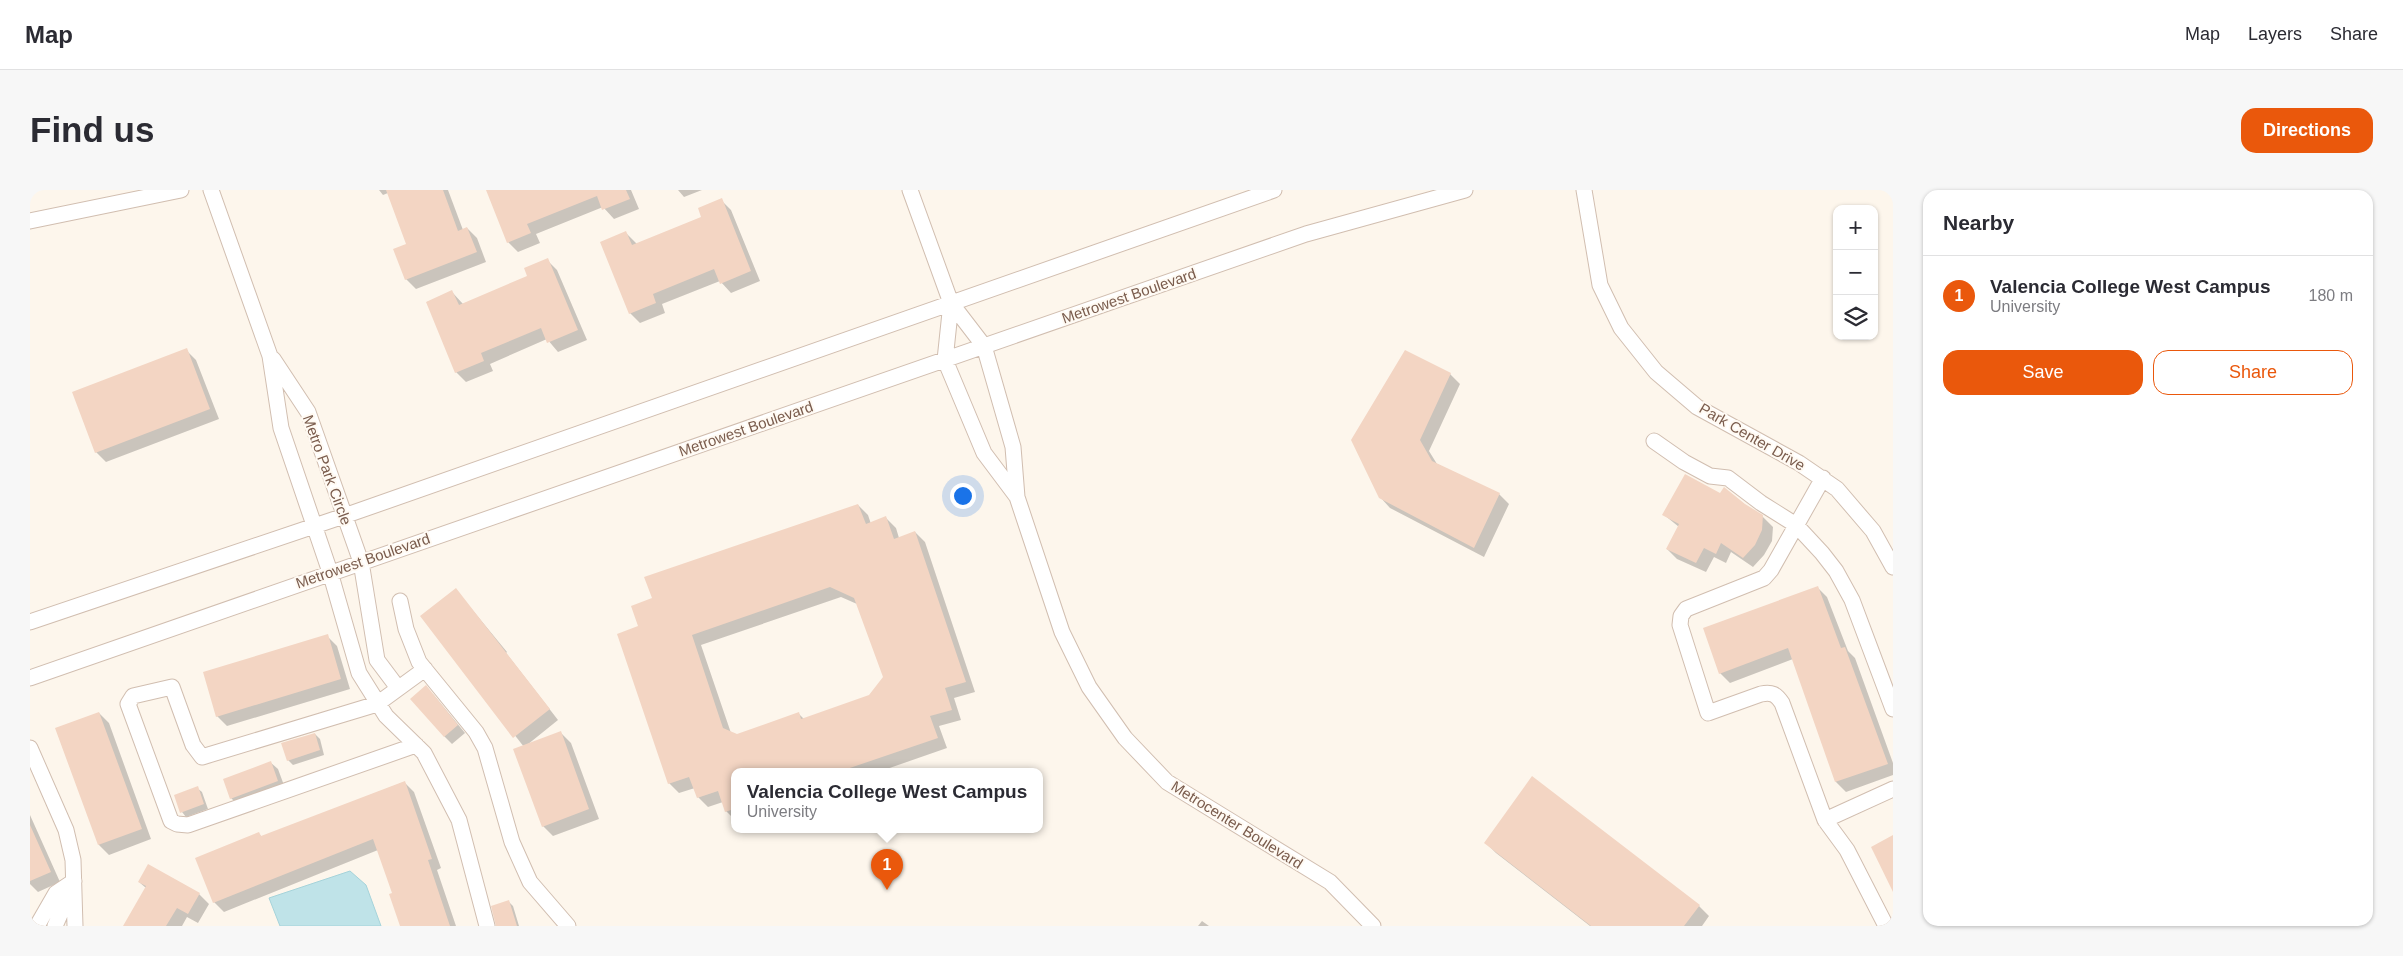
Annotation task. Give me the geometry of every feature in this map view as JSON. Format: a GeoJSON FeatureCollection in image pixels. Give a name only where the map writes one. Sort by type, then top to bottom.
{"type":"FeatureCollection","features":[{"type":"Feature","properties":{"kind":"street"},"geometry":{"type":"LineString","coordinates":[[30,222],[181,190]]}},
{"type":"Feature","properties":{"kind":"street","name":"Metro Park Circle"},"geometry":{"type":"LineString","coordinates":[[211,190],[270,356],[281,428],[330,572],[359,673],[377,704],[424,753],[459,820],[487,926]]}},
{"type":"Feature","properties":{"kind":"street"},"geometry":{"type":"LineString","coordinates":[[910,190],[951,303],[984,346]]}},
{"type":"Feature","properties":{"kind":"street"},"geometry":{"type":"LineString","coordinates":[[30,622],[344,516],[1274,190]]}},
{"type":"Feature","properties":{"kind":"street","name":"Metrowest Boulevard"},"geometry":{"type":"LineString","coordinates":[[30,678],[330,572],[1306,234],[1466,190]]}},
{"type":"Feature","properties":{"kind":"street","name":"Park Center Drive"},"geometry":{"type":"LineString","coordinates":[[1584,190],[1600,285],[1621,328],[1656,372],[1697,407],[1823,478],[1837,489],[1874,531],[1893,567]]}},
{"type":"Feature","properties":{"kind":"street"},"geometry":{"type":"LineString","coordinates":[[945,360],[951,303]]}},
{"type":"Feature","properties":{"kind":"street","name":"Metrocenter Boulevard"},"geometry":{"type":"LineString","coordinates":[[984,346],[1013,447],[1017,497],[1062,632],[1089,687],[1124,738],[1167,782],[1330,882],[1373,926]]}},
{"type":"Feature","properties":{"kind":"street","name":"Metro Park Circle"},"geometry":{"type":"LineString","coordinates":[[270,356],[308,412],[361,562],[377,660],[398,688]]}},
{"type":"Feature","properties":{"kind":"street","name":"Metrocenter Boulevard"},"geometry":{"type":"LineString","coordinates":[[945,360],[984,453],[1017,497]]}},
{"type":"Feature","properties":{"kind":"street"},"geometry":{"type":"LineString","coordinates":[[1654,441],[1684,462],[1710,476],[1728,478],[1761,503],[1796,524],[1836,571],[1852,600],[1893,709]]}},
{"type":"Feature","properties":{"kind":"street"},"geometry":{"type":"LineString","coordinates":[[1823,478],[1771,570],[1764,578],[1695,604],[1681,616],[1680,625],[1708,713],[1770,692],[1776,695],[1782,703],[1825,820],[1847,850],[1886,926]]}},
{"type":"Feature","properties":{"kind":"street"},"geometry":{"type":"LineString","coordinates":[[400,601],[414,651],[425,669],[476,732],[485,748],[512,842],[530,882],[568,926]]}},
{"type":"Feature","properties":{"kind":"street"},"geometry":{"type":"LineString","coordinates":[[416,745],[188,825],[177,824],[171,821],[128,704],[133,696],[172,687],[193,745],[202,757],[377,704],[425,669]]}},
{"type":"Feature","properties":{"kind":"street"},"geometry":{"type":"LineString","coordinates":[[30,748],[66,830],[74,860],[76,924]]}},
{"type":"Feature","properties":{"kind":"street"},"geometry":{"type":"LineString","coordinates":[[1825,820],[1893,789]]}},
{"type":"Feature","properties":{"kind":"street"},"geometry":{"type":"LineString","coordinates":[[36,926],[56,893],[74,881]]}},
{"type":"Feature","properties":{"kind":"street"},"geometry":{"type":"LineString","coordinates":[[55,926],[74,881]]}},
{"type":"Feature","properties":{"kind":"water"},"geometry":{"type":"Polygon","coordinates":[[[350,871],[366,885],[381,926],[280,926],[269,898],[350,871]]]}},
{"type":"Feature","properties":{"kind":"building"},"geometry":{"type":"Polygon","coordinates":[[[386,190],[443,190],[458,231],[467,227],[477,252],[405,280],[393,249],[406,244],[386,190]]]}},
{"type":"Feature","properties":{"kind":"building"},"geometry":{"type":"Polygon","coordinates":[[[486,190],[626,190],[630,199],[602,210],[597,196],[527,224],[531,233],[507,243],[486,190]]]}},
{"type":"Feature","properties":{"kind":"building"},"geometry":{"type":"Polygon","coordinates":[[[722,198],[751,271],[720,284],[714,269],[653,294],[656,303],[629,314],[600,242],[626,231],[632,245],[701,217],[698,208],[722,198]]]}},
{"type":"Feature","properties":{"kind":"building"},"geometry":{"type":"Polygon","coordinates":[[[548,258],[578,330],[547,343],[541,328],[481,353],[484,361],[455,373],[426,302],[452,290],[459,305],[527,276],[524,268],[548,258]]]}},
{"type":"Feature","properties":{"kind":"building"},"geometry":{"type":"Polygon","coordinates":[[[187,348],[210,409],[95,453],[72,392],[187,348]]]}},
{"type":"Feature","properties":{"kind":"building"},"geometry":{"type":"Polygon","coordinates":[[[1405,350],[1451,373],[1420,440],[1432,461],[1500,493],[1474,548],[1379,498],[1351,440],[1405,350]]]}},
{"type":"Feature","properties":{"kind":"building"},"geometry":{"type":"Polygon","coordinates":[[[1685,474],[1720,493],[1724,487],[1745,504],[1763,515],[1762,530],[1755,545],[1743,558],[1721,543],[1716,554],[1704,548],[1696,563],[1666,549],[1679,524],[1662,515],[1685,474]]]}},
{"type":"Feature","properties":{"kind":"building"},"geometry":{"type":"Polygon","coordinates":[[[858,504],[866,524],[886,516],[894,539],[915,531],[966,682],[945,688],[952,710],[930,716],[938,738],[850,768],[731,768],[731,810],[725,812],[718,791],[697,798],[689,777],[668,784],[617,634],[638,626],[631,606],[652,598],[644,577],[858,504]],[[830,587],[692,635],[723,728],[737,734],[799,712],[801,719],[869,695],[883,677],[854,598],[830,587]]]}},
{"type":"Feature","properties":{"kind":"building"},"geometry":{"type":"Polygon","coordinates":[[[1818,586],[1841,648],[1845,647],[1888,764],[1835,782],[1788,648],[1719,674],[1703,628],[1818,586]]]}},
{"type":"Feature","properties":{"kind":"building"},"geometry":{"type":"Polygon","coordinates":[[[456,588],[550,709],[513,738],[420,616],[456,588]]]}},
{"type":"Feature","properties":{"kind":"building"},"geometry":{"type":"Polygon","coordinates":[[[328,634],[341,679],[216,717],[203,672],[328,634]]]}},
{"type":"Feature","properties":{"kind":"building"},"geometry":{"type":"Polygon","coordinates":[[[426,685],[458,725],[444,737],[410,699],[426,685]]]}},
{"type":"Feature","properties":{"kind":"building"},"geometry":{"type":"Polygon","coordinates":[[[99,712],[142,829],[98,845],[55,728],[99,712]]]}},
{"type":"Feature","properties":{"kind":"building"},"geometry":{"type":"Polygon","coordinates":[[[561,731],[589,809],[542,827],[513,749],[561,731]]]}},
{"type":"Feature","properties":{"kind":"building"},"geometry":{"type":"Polygon","coordinates":[[[315,733],[320,750],[287,761],[281,743],[315,733]]]}},
{"type":"Feature","properties":{"kind":"building"},"geometry":{"type":"Polygon","coordinates":[[[271,761],[278,781],[230,799],[223,779],[271,761]]]}},
{"type":"Feature","properties":{"kind":"building"},"geometry":{"type":"Polygon","coordinates":[[[1532,776],[1700,905],[1684,926],[1591,926],[1484,843],[1532,776]]]}},
{"type":"Feature","properties":{"kind":"building"},"geometry":{"type":"Polygon","coordinates":[[[405,781],[432,859],[428,860],[450,926],[400,926],[389,894],[392,893],[373,839],[213,903],[195,858],[259,832],[261,836],[405,781]]]}},
{"type":"Feature","properties":{"kind":"building"},"geometry":{"type":"Polygon","coordinates":[[[198,786],[204,804],[180,813],[174,795],[198,786]]]}},
{"type":"Feature","properties":{"kind":"building"},"geometry":{"type":"Polygon","coordinates":[[[30,825],[51,872],[30,881],[30,825]]]}},
{"type":"Feature","properties":{"kind":"building"},"geometry":{"type":"Polygon","coordinates":[[[1893,835],[1893,892],[1871,847],[1893,835]]]}},
{"type":"Feature","properties":{"kind":"building"},"geometry":{"type":"Polygon","coordinates":[[[148,864],[200,893],[188,914],[177,908],[166,926],[123,926],[146,886],[138,882],[148,864]]]}},
{"type":"Feature","properties":{"kind":"building"},"geometry":{"type":"Polygon","coordinates":[[[509,900],[517,926],[496,926],[491,906],[509,900]]]}},
{"type":"Feature","properties":{"kind":"place","name":"Valencia College West Campus"},"geometry":{"type":"Point","coordinates":[887,890]}}]}
